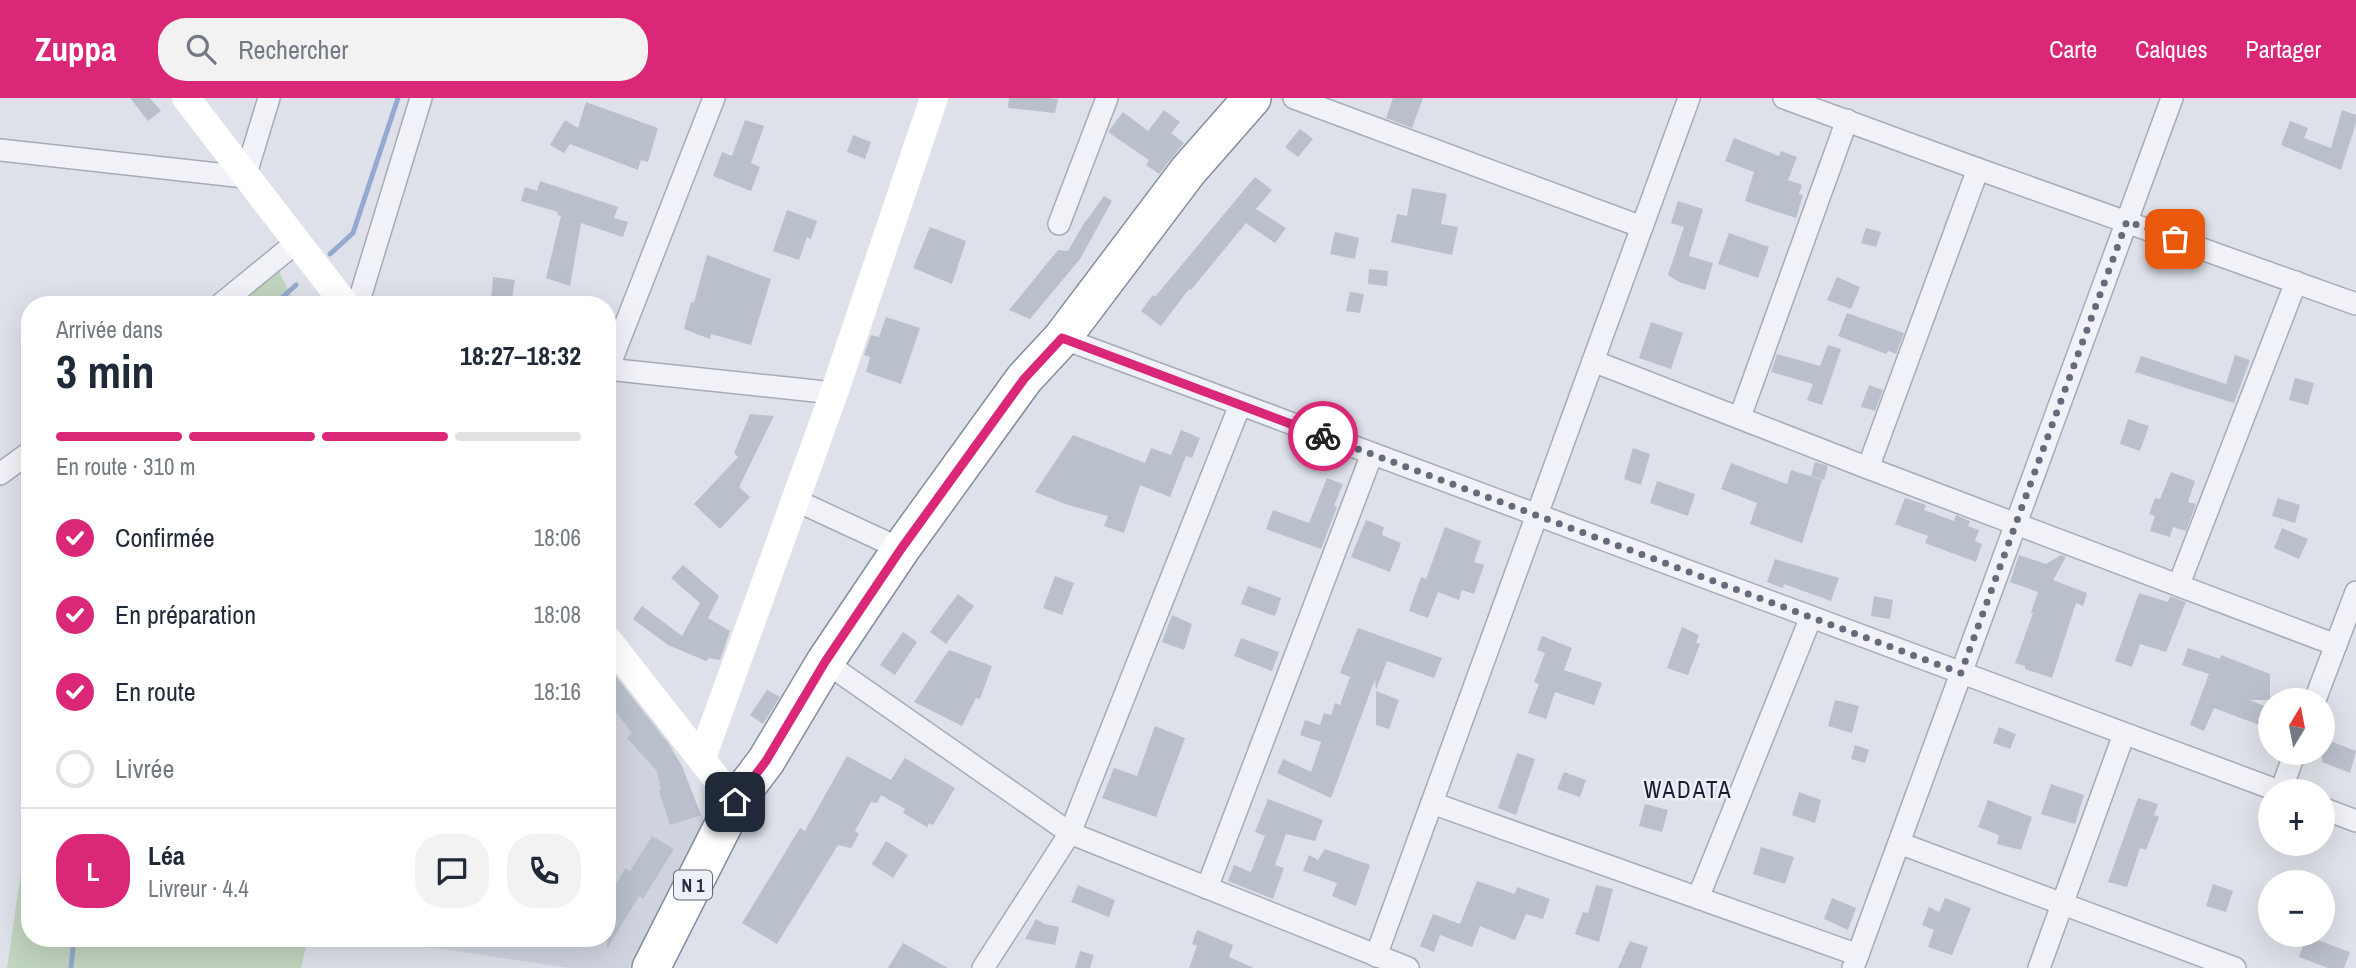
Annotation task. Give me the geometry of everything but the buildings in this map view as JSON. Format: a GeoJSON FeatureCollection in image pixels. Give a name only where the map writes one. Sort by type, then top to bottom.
{"type":"FeatureCollection","features":[{"type":"Feature","properties":{"kind":"highway"},"geometry":{"type":"LineString","coordinates":[[735,802],[766,761],[825,662],[901,549],[1024,379],[1062,338],[1188,171],[1252,98]]}},
{"type":"Feature","properties":{"kind":"highway","name":"N 1"},"geometry":{"type":"LineString","coordinates":[[651,968],[735,802]]}},
{"type":"Feature","properties":{"kind":"street"},"geometry":{"type":"LineString","coordinates":[[186,98],[339,296]]}},
{"type":"Feature","properties":{"kind":"street"},"geometry":{"type":"LineString","coordinates":[[245,177],[269,98]]}},
{"type":"Feature","properties":{"kind":"street"},"geometry":{"type":"LineString","coordinates":[[360,296],[421,98]]}},
{"type":"Feature","properties":{"kind":"street"},"geometry":{"type":"LineString","coordinates":[[616,346],[714,98]]}},
{"type":"Feature","properties":{"kind":"street"},"geometry":{"type":"LineString","coordinates":[[702,758],[834,393],[934,98]]}},
{"type":"Feature","properties":{"kind":"street"},"geometry":{"type":"LineString","coordinates":[[1059,225],[1107,98]]}},
{"type":"Feature","properties":{"kind":"street"},"geometry":{"type":"LineString","coordinates":[[1294,98],[1642,227]]}},
{"type":"Feature","properties":{"kind":"street"},"geometry":{"type":"LineString","coordinates":[[1376,956],[1689,98]]}},
{"type":"Feature","properties":{"kind":"street"},"geometry":{"type":"LineString","coordinates":[[1784,98],[2356,304]]}},
{"type":"Feature","properties":{"kind":"street"},"geometry":{"type":"LineString","coordinates":[[1432,803],[1698,898],[1856,961],[2172,98]]}},
{"type":"Feature","properties":{"kind":"street"},"geometry":{"type":"LineString","coordinates":[[1740,417],[1847,120]]}},
{"type":"Feature","properties":{"kind":"street"},"geometry":{"type":"LineString","coordinates":[[0,150],[245,177]]}},
{"type":"Feature","properties":{"kind":"street"},"geometry":{"type":"LineString","coordinates":[[1868,468],[1978,169]]}},
{"type":"Feature","properties":{"kind":"street"},"geometry":{"type":"LineString","coordinates":[[231,296],[298,241]]}},
{"type":"Feature","properties":{"kind":"street"},"geometry":{"type":"LineString","coordinates":[[2179,584],[2296,282]]}},
{"type":"Feature","properties":{"kind":"street"},"geometry":{"type":"LineString","coordinates":[[1062,338],[2258,783]]}},
{"type":"Feature","properties":{"kind":"street"},"geometry":{"type":"LineString","coordinates":[[1593,360],[1868,468],[2017,522],[2336,645]]}},
{"type":"Feature","properties":{"kind":"street"},"geometry":{"type":"LineString","coordinates":[[616,370],[834,393]]}},
{"type":"Feature","properties":{"kind":"street"},"geometry":{"type":"LineString","coordinates":[[983,968],[1070,833],[1240,405]]}},
{"type":"Feature","properties":{"kind":"street"},"geometry":{"type":"LineString","coordinates":[[1207,888],[1372,454]]}},
{"type":"Feature","properties":{"kind":"street"},"geometry":{"type":"LineString","coordinates":[[0,474],[21,459]]}},
{"type":"Feature","properties":{"kind":"street"},"geometry":{"type":"LineString","coordinates":[[795,499],[901,549]]}},
{"type":"Feature","properties":{"kind":"street"},"geometry":{"type":"LineString","coordinates":[[2320,688],[2356,592]]}},
{"type":"Feature","properties":{"kind":"street"},"geometry":{"type":"LineString","coordinates":[[1698,898],[1811,617]]}},
{"type":"Feature","properties":{"kind":"street"},"geometry":{"type":"LineString","coordinates":[[616,650],[735,802]]}},
{"type":"Feature","properties":{"kind":"street"},"geometry":{"type":"LineString","coordinates":[[825,662],[1070,833],[1408,968]]}},
{"type":"Feature","properties":{"kind":"street"},"geometry":{"type":"LineString","coordinates":[[2039,968],[2124,734]]}},
{"type":"Feature","properties":{"kind":"street"},"geometry":{"type":"LineString","coordinates":[[2335,813],[2356,821]]}},
{"type":"Feature","properties":{"kind":"street"},"geometry":{"type":"LineString","coordinates":[[1899,843],[2222,966]]}},
{"type":"Feature","properties":{"kind":"shaded area"},"geometry":{"type":"Polygon","coordinates":[[[616,675],[669,743],[704,822],[629,968],[569,968],[428,947],[616,947],[616,675]]]}},
{"type":"Feature","properties":{"kind":"green space"},"geometry":{"type":"Polygon","coordinates":[[[274,261],[291,296],[242,296],[274,261]]]}},
{"type":"Feature","properties":{"kind":"green space"},"geometry":{"type":"Polygon","coordinates":[[[21,872],[21,947],[306,947],[301,968],[7,968],[21,872]]]}},
{"type":"Feature","properties":{"kind":"waterway"},"geometry":{"type":"LineString","coordinates":[[330,254],[353,233],[398,98]]}},
{"type":"Feature","properties":{"kind":"waterway"},"geometry":{"type":"LineString","coordinates":[[284,296],[296,285]]}},
{"type":"Feature","properties":{"kind":"waterway"},"geometry":{"type":"LineString","coordinates":[[71,968],[73,947]]}},
{"type":"Feature","properties":{"kind":"way so far"},"geometry":{"type":"LineString","coordinates":[[1323,436],[1961,673],[2127,221],[2175,239]]}},
{"type":"Feature","properties":{"kind":"district","name":"WADATA"},"geometry":{"type":"Point","coordinates":[1688,789]}},
{"type":"Feature","properties":{"kind":"route"},"geometry":{"type":"LineString","coordinates":[[735,802],[766,761],[825,662],[901,549],[1024,379],[1062,338],[1323,436]]}}]}
